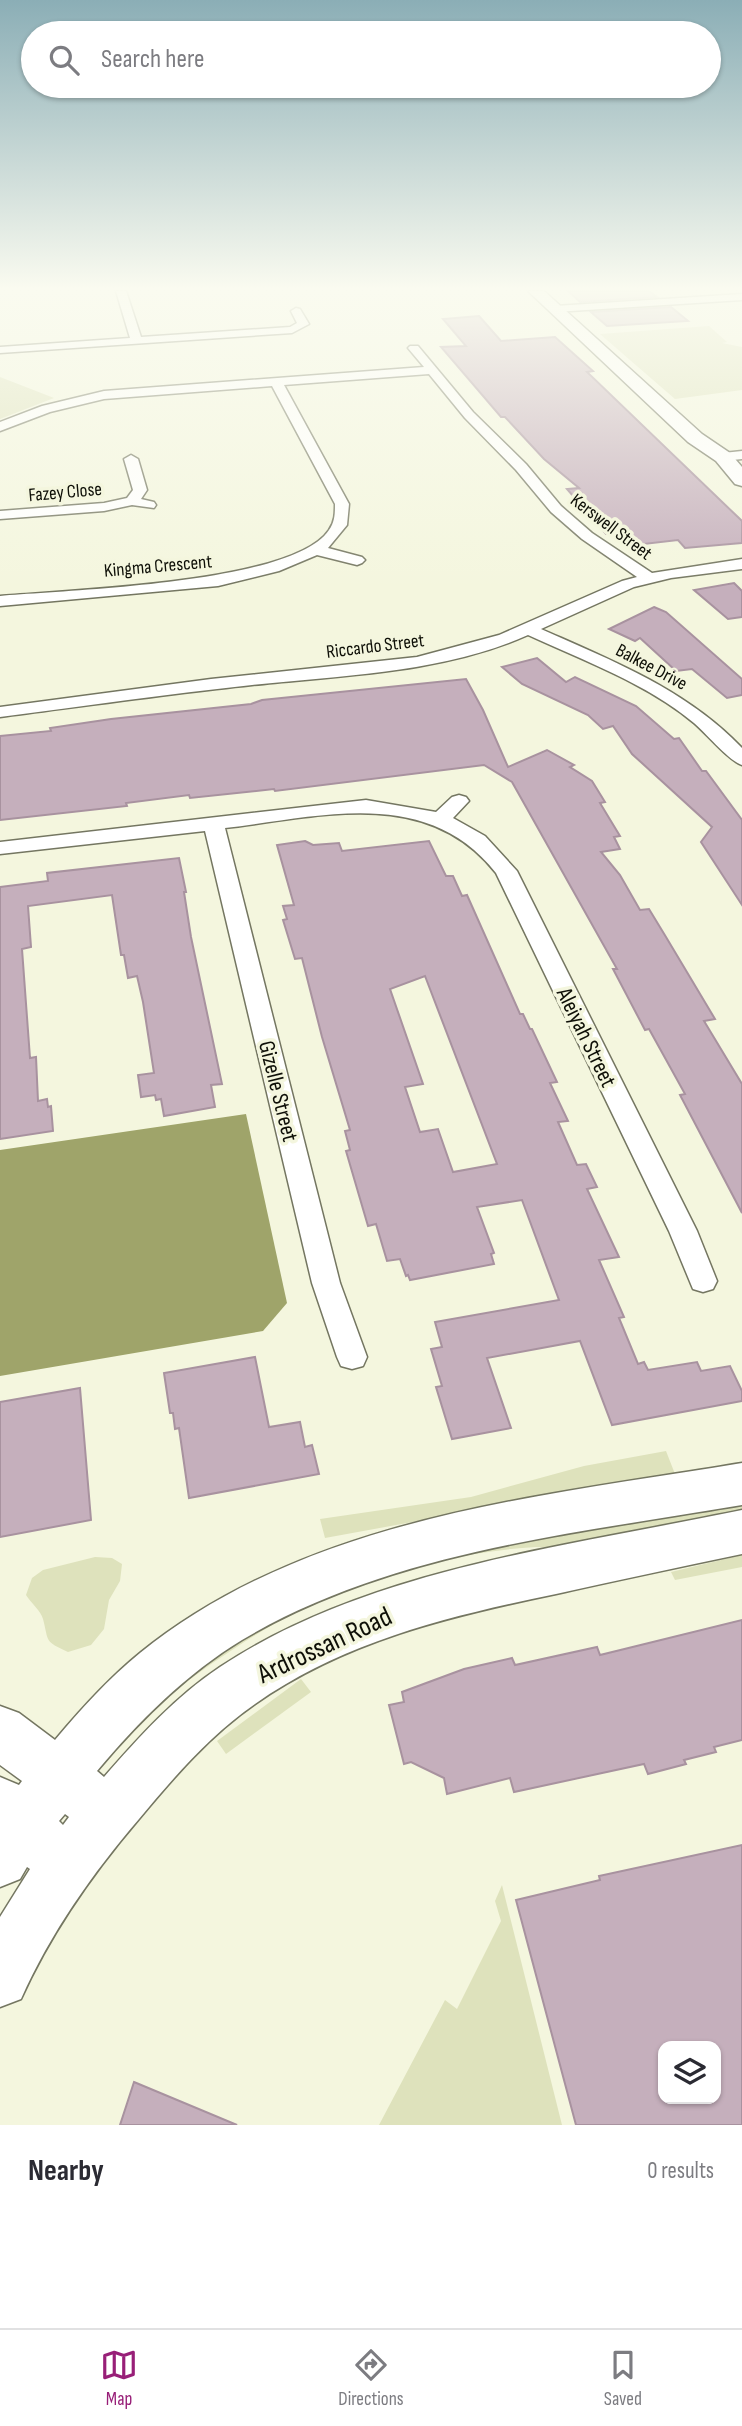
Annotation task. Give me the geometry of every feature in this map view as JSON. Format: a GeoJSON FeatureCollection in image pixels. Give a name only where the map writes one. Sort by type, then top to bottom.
{"type":"FeatureCollection","features":[{"type":"Feature","properties":{"kind":"street"},"geometry":{"type":"LineString","coordinates":[[0,427],[55,406],[104,396],[176,390]]}},
{"type":"Feature","properties":{"kind":"street","name":"Kingma Crescent"},"geometry":{"type":"LineString","coordinates":[[0,601],[218,581],[274,568],[316,550],[331,539],[343,517],[342,504],[280,390]]}},
{"type":"Feature","properties":{"kind":"street","name":"Kerswell Street"},"geometry":{"type":"LineString","coordinates":[[449,390],[556,509],[587,536],[649,578]]}},
{"type":"Feature","properties":{"kind":"street"},"geometry":{"type":"LineString","coordinates":[[643,390],[695,438],[723,457],[742,480]]}},
{"type":"Feature","properties":{"kind":"street"},"geometry":{"type":"LineString","coordinates":[[723,457],[742,455]]}},
{"type":"Feature","properties":{"kind":"street","name":"Fazey Close"},"geometry":{"type":"LineString","coordinates":[[131,459],[140,491],[132,501]]}},
{"type":"Feature","properties":{"kind":"street","name":"Fazey Close"},"geometry":{"type":"LineString","coordinates":[[0,516],[104,507],[132,501],[149,505]]}},
{"type":"Feature","properties":{"kind":"street"},"geometry":{"type":"LineString","coordinates":[[316,550],[357,560]]}},
{"type":"Feature","properties":{"kind":"street","name":"Riccardo Street"},"geometry":{"type":"LineString","coordinates":[[0,712],[211,684],[418,662],[480,648],[606,593],[649,578],[742,564]]}},
{"type":"Feature","properties":{"kind":"street","name":"Balkee Drive"},"geometry":{"type":"LineString","coordinates":[[528,629],[661,692],[715,729],[742,759]]}},
{"type":"Feature","properties":{"kind":"street"},"geometry":{"type":"LineString","coordinates":[[440,819],[458,801]]}},
{"type":"Feature","properties":{"kind":"street","name":"Aleiyah Street"},"geometry":{"type":"LineString","coordinates":[[0,848],[366,806],[397,808],[440,819],[475,837],[493,853],[506,872],[683,1231],[703,1281]]}},
{"type":"Feature","properties":{"kind":"street","name":"Gizelle Street"},"geometry":{"type":"LineString","coordinates":[[213,822],[326,1283],[352,1357]]}},
{"type":"Feature","properties":{"kind":"street"},"geometry":{"type":"LineString","coordinates":[[67,1866],[7,1829],[61,1777],[112,1713],[159,1670],[212,1630],[270,1597],[328,1572],[397,1548],[742,1484]]}},
{"type":"Feature","properties":{"kind":"street","name":"Ardrossan Road"},"geometry":{"type":"LineString","coordinates":[[0,1978],[34,1914],[67,1866],[164,1747],[238,1685],[286,1655],[378,1614],[433,1598],[742,1532]]}},
{"type":"Feature","properties":{"kind":"street"},"geometry":{"type":"LineString","coordinates":[[0,1732],[108,1813]]}},
{"type":"Feature","properties":{"kind":"shaded area"},"geometry":{"type":"Polygon","coordinates":[[[0,390],[34,390],[54,398],[0,419],[0,390]]]}},
{"type":"Feature","properties":{"kind":"shaded area"},"geometry":{"type":"Polygon","coordinates":[[[665,390],[741,390],[675,399],[665,390]]]}},
{"type":"Feature","properties":{"kind":"shaded area"},"geometry":{"type":"Polygon","coordinates":[[[246,1114],[287,1303],[263,1331],[0,1376],[0,1150],[246,1114]]]}},
{"type":"Feature","properties":{"kind":"shaded area"},"geometry":{"type":"Polygon","coordinates":[[[666,1451],[675,1474],[325,1538],[320,1519],[471,1497],[584,1466],[666,1451]]]}},
{"type":"Feature","properties":{"kind":"shaded area"},"geometry":{"type":"Polygon","coordinates":[[[742,1497],[742,1521],[564,1549],[536,1547],[486,1552],[399,1571],[328,1597],[294,1613],[229,1652],[167,1697],[161,1690],[252,1624],[383,1570],[742,1497]]]}},
{"type":"Feature","properties":{"kind":"shaded area"},"geometry":{"type":"Polygon","coordinates":[[[742,1555],[742,1567],[675,1580],[671,1572],[742,1555]]]}},
{"type":"Feature","properties":{"kind":"shaded area"},"geometry":{"type":"Polygon","coordinates":[[[95,1557],[112,1558],[122,1564],[120,1581],[109,1600],[104,1629],[91,1645],[68,1652],[49,1640],[42,1616],[26,1595],[32,1578],[43,1570],[95,1557]]]}},
{"type":"Feature","properties":{"kind":"shaded area"},"geometry":{"type":"Polygon","coordinates":[[[301,1679],[311,1692],[226,1754],[217,1741],[301,1679]]]}},
{"type":"Feature","properties":{"kind":"shaded area"},"geometry":{"type":"Polygon","coordinates":[[[502,1885],[562,2125],[379,2125],[445,2000],[457,2009],[501,1921],[495,1901],[502,1885]]]}},
{"type":"Feature","properties":{"kind":"building"},"geometry":{"type":"Polygon","coordinates":[[[478,390],[606,390],[742,521],[742,543],[685,548],[678,540],[635,545],[621,532],[606,534],[567,489],[579,488],[544,459],[505,417],[501,417],[478,390]]]}},
{"type":"Feature","properties":{"kind":"building"},"geometry":{"type":"Polygon","coordinates":[[[734,583],[742,591],[742,617],[728,619],[694,590],[734,583]]]}},
{"type":"Feature","properties":{"kind":"building"},"geometry":{"type":"Polygon","coordinates":[[[654,607],[666,612],[742,679],[742,695],[727,698],[692,669],[676,671],[640,638],[635,641],[609,629],[654,607]]]}},
{"type":"Feature","properties":{"kind":"building"},"geometry":{"type":"Polygon","coordinates":[[[537,658],[566,682],[575,677],[636,706],[674,739],[679,738],[742,820],[742,905],[701,842],[712,827],[632,754],[613,726],[603,729],[588,715],[522,684],[502,667],[537,658]]]}},
{"type":"Feature","properties":{"kind":"building"},"geometry":{"type":"Polygon","coordinates":[[[466,679],[508,767],[547,750],[574,765],[570,767],[592,781],[605,802],[600,803],[620,836],[614,837],[620,849],[601,852],[620,875],[640,910],[649,909],[715,1019],[704,1021],[742,1084],[742,1213],[680,1095],[685,1094],[649,1029],[645,1030],[613,969],[617,969],[512,782],[484,765],[275,791],[190,798],[189,795],[126,803],[127,806],[0,820],[0,736],[51,731],[50,728],[111,719],[251,704],[262,700],[466,679]]]}},
{"type":"Feature","properties":{"kind":"building"},"geometry":{"type":"Polygon","coordinates":[[[305,841],[313,845],[339,843],[342,851],[429,841],[446,876],[453,876],[462,896],[467,895],[520,1014],[523,1014],[532,1029],[557,1082],[550,1083],[568,1121],[558,1122],[577,1165],[586,1164],[597,1187],[587,1189],[619,1257],[599,1260],[624,1317],[619,1318],[638,1364],[644,1362],[648,1370],[697,1362],[701,1371],[730,1366],[742,1391],[742,1401],[612,1425],[580,1341],[487,1358],[511,1428],[452,1439],[436,1387],[442,1386],[431,1349],[442,1347],[435,1322],[559,1300],[522,1200],[477,1207],[494,1253],[491,1254],[494,1264],[410,1280],[400,1259],[387,1261],[376,1224],[368,1226],[346,1151],[350,1150],[345,1131],[350,1130],[302,958],[295,959],[283,920],[287,919],[283,906],[294,905],[277,845],[305,841]],[[425,976],[390,989],[423,1084],[405,1087],[420,1132],[438,1129],[453,1172],[497,1164],[425,976]]]}},
{"type":"Feature","properties":{"kind":"building"},"geometry":{"type":"Polygon","coordinates":[[[179,858],[191,937],[222,1084],[211,1085],[215,1107],[164,1116],[161,1099],[156,1100],[155,1095],[141,1097],[138,1075],[154,1073],[137,976],[128,978],[124,955],[121,955],[112,895],[28,906],[31,947],[22,949],[30,1058],[36,1057],[38,1101],[47,1099],[48,1107],[51,1106],[53,1131],[0,1139],[0,887],[48,881],[47,873],[179,858]]]}},
{"type":"Feature","properties":{"kind":"building"},"geometry":{"type":"Polygon","coordinates":[[[255,1357],[269,1427],[300,1422],[305,1447],[312,1445],[319,1474],[189,1498],[179,1428],[175,1429],[173,1413],[170,1413],[164,1373],[255,1357]]]}},
{"type":"Feature","properties":{"kind":"building"},"geometry":{"type":"Polygon","coordinates":[[[80,1388],[91,1520],[0,1537],[0,1402],[80,1388]]]}},
{"type":"Feature","properties":{"kind":"building"},"geometry":{"type":"Polygon","coordinates":[[[742,1620],[742,1740],[714,1747],[716,1752],[684,1760],[686,1764],[648,1774],[644,1764],[514,1792],[510,1778],[447,1794],[444,1778],[411,1762],[404,1764],[389,1705],[404,1702],[402,1692],[464,1669],[512,1658],[515,1665],[597,1647],[600,1655],[742,1620]]]}},
{"type":"Feature","properties":{"kind":"building"},"geometry":{"type":"Polygon","coordinates":[[[742,1845],[742,2125],[576,2125],[516,1900],[600,1880],[599,1876],[742,1845]]]}},
{"type":"Feature","properties":{"kind":"building"},"geometry":{"type":"Polygon","coordinates":[[[134,2082],[237,2125],[120,2125],[134,2082]]]}}]}
